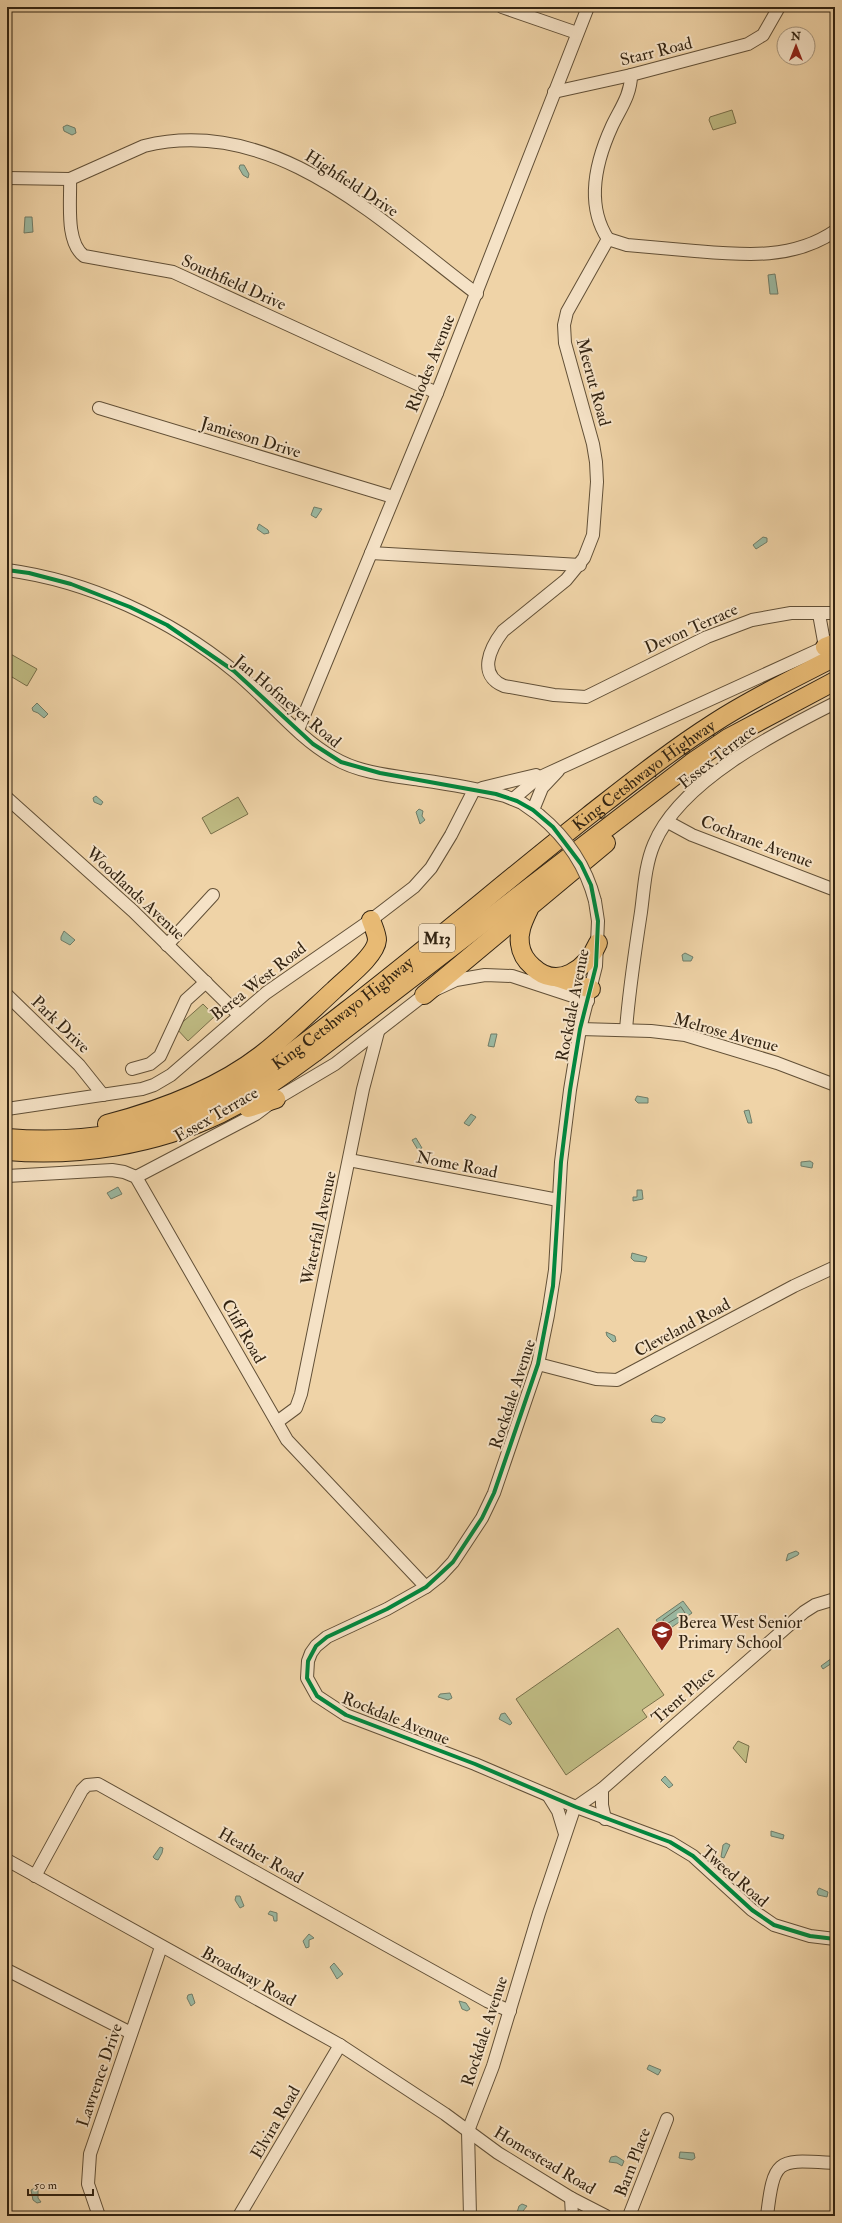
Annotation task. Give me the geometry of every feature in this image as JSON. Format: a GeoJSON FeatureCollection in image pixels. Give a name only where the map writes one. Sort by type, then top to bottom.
{"type":"FeatureCollection","features":[{"type":"Feature","properties":{"kind":"highway","name":"King Cetshwayo Highway"},"geometry":{"type":"LineString","coordinates":[[7,1138],[60,1140],[124,1131],[187,1113],[239,1088],[270,1068],[352,1006],[589,815],[671,754],[715,722],[832,649]]}},
{"type":"Feature","properties":{"kind":"highway","name":"King Cetshwayo Highway"},"geometry":{"type":"LineString","coordinates":[[7,1151],[46,1152],[86,1150],[154,1138],[220,1114],[254,1094],[320,1048],[694,761],[743,730],[835,681]]}},
{"type":"Feature","properties":{"kind":"highway"},"geometry":{"type":"LineString","coordinates":[[424,995],[743,730]]}},
{"type":"Feature","properties":{"kind":"highway"},"geometry":{"type":"LineString","coordinates":[[530,906],[521,927],[520,943],[524,958],[534,968],[543,974],[556,977],[589,995]]}},
{"type":"Feature","properties":{"kind":"highway"},"geometry":{"type":"LineString","coordinates":[[7,1138],[88,1127],[122,1120],[185,1097],[239,1070],[280,1039],[370,955],[377,941],[371,920]]}},
{"type":"Feature","properties":{"kind":"highway"},"geometry":{"type":"LineString","coordinates":[[556,977],[571,974],[582,966],[591,957],[598,943]]}},
{"type":"Feature","properties":{"kind":"highway"},"geometry":{"type":"LineString","coordinates":[[86,1150],[110,1151],[161,1142],[196,1131],[261,1102],[276,1099]]}},
{"type":"Feature","properties":{"kind":"street"},"geometry":{"type":"LineString","coordinates":[[502,7],[577,34]]}},
{"type":"Feature","properties":{"kind":"street","name":"Rhodes Avenue"},"geometry":{"type":"LineString","coordinates":[[298,730],[477,294],[588,7]]}},
{"type":"Feature","properties":{"kind":"street","name":"Starr Road"},"geometry":{"type":"LineString","coordinates":[[554,92],[631,75],[748,44],[763,35],[779,7]]}},
{"type":"Feature","properties":{"kind":"street"},"geometry":{"type":"LineString","coordinates":[[631,75],[630,92],[602,150],[596,176],[596,203],[603,229],[608,239],[628,245],[751,256],[787,250],[810,243],[835,231]]}},
{"type":"Feature","properties":{"kind":"street","name":"Highfield Drive"},"geometry":{"type":"LineString","coordinates":[[7,178],[70,179],[144,146],[153,144],[195,141],[241,146],[284,160],[323,180],[348,196],[477,294]]}},
{"type":"Feature","properties":{"kind":"street","name":"Southfield Drive"},"geometry":{"type":"LineString","coordinates":[[70,179],[72,234],[76,249],[84,256],[162,269],[179,275],[437,393]]}},
{"type":"Feature","properties":{"kind":"street","name":"Meerut Road"},"geometry":{"type":"LineString","coordinates":[[567,697],[498,684],[490,675],[487,663],[492,647],[504,631],[566,580],[580,565],[593,535],[597,472],[593,444],[565,343],[564,326],[570,305],[608,239]]}},
{"type":"Feature","properties":{"kind":"street","name":"Jamieson Drive"},"geometry":{"type":"LineString","coordinates":[[99,408],[393,497]]}},
{"type":"Feature","properties":{"kind":"street"},"geometry":{"type":"LineString","coordinates":[[371,553],[580,565]]}},
{"type":"Feature","properties":{"kind":"street","name":"Jan Hofmeyer Road"},"geometry":{"type":"LineString","coordinates":[[7,570],[29,573],[72,584],[130,607],[167,625],[234,671],[320,749],[347,764],[397,777],[474,790]]}},
{"type":"Feature","properties":{"kind":"street","name":"Devon Terrace"},"geometry":{"type":"LineString","coordinates":[[567,697],[586,697],[595,694],[687,646],[752,620],[791,613],[835,613]]}},
{"type":"Feature","properties":{"kind":"street"},"geometry":{"type":"LineString","coordinates":[[513,799],[538,778],[832,649],[819,614]]}},
{"type":"Feature","properties":{"kind":"street","name":"Essex Terrace"},"geometry":{"type":"LineString","coordinates":[[626,1030],[647,865],[654,843],[668,822],[702,784],[742,754],[787,727],[835,703]]}},
{"type":"Feature","properties":{"kind":"street"},"geometry":{"type":"LineString","coordinates":[[474,790],[512,782],[562,767]]}},
{"type":"Feature","properties":{"kind":"street"},"geometry":{"type":"LineString","coordinates":[[536,812],[542,788],[562,767]]}},
{"type":"Feature","properties":{"kind":"street","name":"Rockdale Avenue"},"geometry":{"type":"LineString","coordinates":[[470,2216],[468,2131],[486,2085],[565,1835],[576,1807],[475,1764],[346,1715],[323,1701],[313,1692],[307,1678],[307,1669],[308,1660],[316,1646],[327,1637],[387,1609],[426,1587],[453,1562],[482,1518],[494,1493],[538,1364],[553,1286],[558,1200],[570,1090],[580,1029],[596,966],[598,921],[595,901],[591,885],[581,864],[559,833],[536,812],[513,799],[474,790]]}},
{"type":"Feature","properties":{"kind":"street","name":"Berea West Road"},"geometry":{"type":"LineString","coordinates":[[7,1109],[142,1089],[163,1080],[180,1068],[266,993],[407,894],[424,876],[451,836],[474,790]]}},
{"type":"Feature","properties":{"kind":"street","name":"Woodlands Avenue"},"geometry":{"type":"LineString","coordinates":[[7,798],[167,945],[239,1015]]}},
{"type":"Feature","properties":{"kind":"street","name":"Cochrane Avenue"},"geometry":{"type":"LineString","coordinates":[[668,822],[692,835],[835,890]]}},
{"type":"Feature","properties":{"kind":"street"},"geometry":{"type":"LineString","coordinates":[[167,945],[212,895]]}},
{"type":"Feature","properties":{"kind":"street","name":"Essex Terrace"},"geometry":{"type":"LineString","coordinates":[[136,1178],[244,1121],[276,1099],[335,1064],[424,995],[464,978],[503,974],[589,995]]}},
{"type":"Feature","properties":{"kind":"street"},"geometry":{"type":"LineString","coordinates":[[132,1069],[150,1064],[160,1056],[186,1000],[206,982]]}},
{"type":"Feature","properties":{"kind":"street","name":"Park Drive"},"geometry":{"type":"LineString","coordinates":[[7,995],[91,1078],[103,1095]]}},
{"type":"Feature","properties":{"kind":"street","name":"Melrose Avenue"},"geometry":{"type":"LineString","coordinates":[[580,1029],[669,1032],[691,1037],[777,1063],[835,1086]]}},
{"type":"Feature","properties":{"kind":"street","name":"Waterfall Avenue"},"geometry":{"type":"LineString","coordinates":[[277,1422],[296,1408],[301,1394],[364,1083],[378,1032]]}},
{"type":"Feature","properties":{"kind":"street","name":"Park Drive"},"geometry":{"type":"LineString","coordinates":[[82,1098],[91,1078]]}},
{"type":"Feature","properties":{"kind":"street","name":"Nome Road"},"geometry":{"type":"LineString","coordinates":[[349,1160],[558,1200]]}},
{"type":"Feature","properties":{"kind":"street"},"geometry":{"type":"LineString","coordinates":[[7,1176],[112,1170],[124,1172],[136,1178]]}},
{"type":"Feature","properties":{"kind":"street","name":"Cliff Road"},"geometry":{"type":"LineString","coordinates":[[136,1178],[277,1422],[292,1445],[426,1587]]}},
{"type":"Feature","properties":{"kind":"street","name":"Cleveland Road"},"geometry":{"type":"LineString","coordinates":[[538,1364],[596,1379],[617,1380],[794,1286],[835,1267]]}},
{"type":"Feature","properties":{"kind":"street","name":"Trent Place"},"geometry":{"type":"LineString","coordinates":[[576,1807],[602,1788],[799,1617],[815,1605],[835,1599]]}},
{"type":"Feature","properties":{"kind":"street","name":"Heather Road"},"geometry":{"type":"LineString","coordinates":[[35,1876],[82,1790],[87,1785],[98,1784],[487,2001],[510,2011]]}},
{"type":"Feature","properties":{"kind":"street"},"geometry":{"type":"LineString","coordinates":[[602,1788],[602,1805],[605,1818]]}},
{"type":"Feature","properties":{"kind":"street"},"geometry":{"type":"LineString","coordinates":[[548,1795],[558,1811],[565,1835]]}},
{"type":"Feature","properties":{"kind":"street","name":"Tweed Road"},"geometry":{"type":"LineString","coordinates":[[576,1807],[681,1847],[693,1856],[752,1910],[774,1925],[810,1936],[835,1939]]}},
{"type":"Feature","properties":{"kind":"street","name":"Broadway Road"},"geometry":{"type":"LineString","coordinates":[[7,1860],[161,1947],[340,2045],[468,2131]]}},
{"type":"Feature","properties":{"kind":"street","name":"Lawrence Drive"},"geometry":{"type":"LineString","coordinates":[[99,2216],[88,2184],[90,2154],[161,1947]]}},
{"type":"Feature","properties":{"kind":"street"},"geometry":{"type":"LineString","coordinates":[[7,1970],[131,2033]]}},
{"type":"Feature","properties":{"kind":"street","name":"Elvira Road"},"geometry":{"type":"LineString","coordinates":[[239,2216],[340,2045]]}},
{"type":"Feature","properties":{"kind":"street","name":"Barn Place"},"geometry":{"type":"LineString","coordinates":[[630,2216],[666,2119]]}},
{"type":"Feature","properties":{"kind":"street","name":"Homestead Road"},"geometry":{"type":"LineString","coordinates":[[468,2131],[498,2153],[572,2198],[606,2216]]}},
{"type":"Feature","properties":{"kind":"street"},"geometry":{"type":"LineString","coordinates":[[768,2216],[773,2179],[775,2172],[781,2165],[796,2161],[835,2163]]}},
{"type":"Feature","properties":{"kind":"street"},"geometry":{"type":"LineString","coordinates":[[572,2198],[572,2216]]}},
{"type":"Feature","properties":{"kind":"shaded area"},"geometry":{"type":"Polygon","coordinates":[[[732,110],[736,123],[713,130],[709,120],[710,117],[732,110]]]}},
{"type":"Feature","properties":{"kind":"shaded area"},"geometry":{"type":"Polygon","coordinates":[[[7,652],[37,669],[27,686],[7,674],[7,652]]]}},
{"type":"Feature","properties":{"kind":"shaded area"},"geometry":{"type":"Polygon","coordinates":[[[238,797],[248,814],[211,834],[202,818],[238,797]]]}},
{"type":"Feature","properties":{"kind":"shaded area"},"geometry":{"type":"Polygon","coordinates":[[[203,1004],[215,1016],[188,1041],[176,1028],[203,1004]]]}},
{"type":"Feature","properties":{"kind":"shaded area"},"geometry":{"type":"Polygon","coordinates":[[[618,1628],[664,1695],[642,1710],[647,1717],[566,1775],[516,1699],[618,1628]]]}},
{"type":"Feature","properties":{"kind":"shaded area"},"geometry":{"type":"Polygon","coordinates":[[[738,1741],[749,1746],[746,1763],[733,1748],[738,1741]]]}},
{"type":"Feature","properties":{"kind":"water"},"geometry":{"type":"Polygon","coordinates":[[[67,125],[75,128],[76,133],[72,135],[64,131],[63,127],[67,125]]]}},
{"type":"Feature","properties":{"kind":"water"},"geometry":{"type":"Polygon","coordinates":[[[240,165],[244,165],[249,174],[248,178],[243,175],[239,168],[240,165]]]}},
{"type":"Feature","properties":{"kind":"water"},"geometry":{"type":"Polygon","coordinates":[[[25,217],[32,217],[33,232],[24,233],[25,217]]]}},
{"type":"Feature","properties":{"kind":"water"},"geometry":{"type":"Polygon","coordinates":[[[775,274],[778,294],[770,294],[768,275],[775,274]]]}},
{"type":"Feature","properties":{"kind":"water"},"geometry":{"type":"Polygon","coordinates":[[[314,507],[322,509],[316,518],[311,515],[314,507]]]}},
{"type":"Feature","properties":{"kind":"water"},"geometry":{"type":"Polygon","coordinates":[[[259,524],[268,530],[269,533],[264,534],[257,529],[259,524]]]}},
{"type":"Feature","properties":{"kind":"water"},"geometry":{"type":"Polygon","coordinates":[[[763,537],[767,538],[767,542],[756,549],[753,545],[763,537]]]}},
{"type":"Feature","properties":{"kind":"water"},"geometry":{"type":"Polygon","coordinates":[[[37,703],[48,714],[44,718],[33,711],[32,708],[37,703]]]}},
{"type":"Feature","properties":{"kind":"water"},"geometry":{"type":"Polygon","coordinates":[[[96,796],[103,802],[101,805],[94,802],[93,798],[96,796]]]}},
{"type":"Feature","properties":{"kind":"water"},"geometry":{"type":"Polygon","coordinates":[[[419,809],[423,811],[422,816],[425,820],[420,824],[416,812],[419,809]]]}},
{"type":"Feature","properties":{"kind":"water"},"geometry":{"type":"Polygon","coordinates":[[[64,931],[75,940],[70,945],[61,940],[64,931]]]}},
{"type":"Feature","properties":{"kind":"water"},"geometry":{"type":"Polygon","coordinates":[[[685,953],[693,957],[691,961],[683,961],[682,955],[685,953]]]}},
{"type":"Feature","properties":{"kind":"water"},"geometry":{"type":"Polygon","coordinates":[[[491,1034],[497,1034],[494,1047],[488,1046],[491,1034]]]}},
{"type":"Feature","properties":{"kind":"water"},"geometry":{"type":"Polygon","coordinates":[[[637,1096],[648,1098],[648,1103],[638,1103],[635,1100],[637,1096]]]}},
{"type":"Feature","properties":{"kind":"water"},"geometry":{"type":"Polygon","coordinates":[[[749,1110],[752,1123],[748,1123],[744,1111],[749,1110]]]}},
{"type":"Feature","properties":{"kind":"water"},"geometry":{"type":"Polygon","coordinates":[[[471,1114],[476,1117],[469,1126],[464,1123],[471,1114]]]}},
{"type":"Feature","properties":{"kind":"water"},"geometry":{"type":"Polygon","coordinates":[[[416,1138],[422,1148],[418,1150],[412,1140],[416,1138]]]}},
{"type":"Feature","properties":{"kind":"water"},"geometry":{"type":"Polygon","coordinates":[[[810,1161],[813,1163],[812,1168],[801,1166],[801,1162],[810,1161]]]}},
{"type":"Feature","properties":{"kind":"water"},"geometry":{"type":"Polygon","coordinates":[[[118,1187],[122,1194],[111,1199],[107,1193],[118,1187]]]}},
{"type":"Feature","properties":{"kind":"water"},"geometry":{"type":"Polygon","coordinates":[[[637,1190],[642,1190],[643,1199],[633,1201],[633,1197],[637,1197],[637,1190]]]}},
{"type":"Feature","properties":{"kind":"water"},"geometry":{"type":"Polygon","coordinates":[[[632,1253],[647,1257],[645,1262],[634,1261],[631,1258],[632,1253]]]}},
{"type":"Feature","properties":{"kind":"water"},"geometry":{"type":"Polygon","coordinates":[[[606,1332],[615,1336],[616,1341],[613,1342],[607,1336],[606,1332]]]}},
{"type":"Feature","properties":{"kind":"water"},"geometry":{"type":"Polygon","coordinates":[[[655,1415],[665,1418],[665,1420],[662,1423],[652,1422],[651,1419],[655,1415]]]}},
{"type":"Feature","properties":{"kind":"water"},"geometry":{"type":"Polygon","coordinates":[[[796,1551],[799,1553],[798,1555],[786,1561],[788,1554],[796,1551]]]}},
{"type":"Feature","properties":{"kind":"water"},"geometry":{"type":"Polygon","coordinates":[[[683,1601],[692,1613],[665,1632],[656,1620],[683,1601]]]}},
{"type":"Feature","properties":{"kind":"water"},"geometry":{"type":"Polygon","coordinates":[[[832,1658],[835,1661],[823,1669],[821,1666],[832,1658]]]}},
{"type":"Feature","properties":{"kind":"water"},"geometry":{"type":"Polygon","coordinates":[[[450,1693],[452,1698],[448,1700],[438,1697],[440,1694],[450,1693]]]}},
{"type":"Feature","properties":{"kind":"water"},"geometry":{"type":"Polygon","coordinates":[[[505,1713],[512,1723],[510,1725],[499,1719],[501,1714],[505,1713]]]}},
{"type":"Feature","properties":{"kind":"water"},"geometry":{"type":"Polygon","coordinates":[[[665,1776],[673,1785],[669,1788],[661,1780],[665,1776]]]}},
{"type":"Feature","properties":{"kind":"water"},"geometry":{"type":"Polygon","coordinates":[[[771,1831],[784,1835],[783,1839],[771,1836],[771,1831]]]}},
{"type":"Feature","properties":{"kind":"water"},"geometry":{"type":"Polygon","coordinates":[[[726,1843],[730,1845],[724,1858],[721,1857],[723,1845],[726,1843]]]}},
{"type":"Feature","properties":{"kind":"water"},"geometry":{"type":"Polygon","coordinates":[[[160,1847],[163,1848],[158,1860],[153,1857],[160,1847]]]}},
{"type":"Feature","properties":{"kind":"water"},"geometry":{"type":"Polygon","coordinates":[[[819,1888],[828,1892],[827,1897],[818,1895],[817,1892],[819,1888]]]}},
{"type":"Feature","properties":{"kind":"water"},"geometry":{"type":"Polygon","coordinates":[[[236,1896],[240,1896],[244,1906],[240,1908],[235,1900],[236,1896]]]}},
{"type":"Feature","properties":{"kind":"water"},"geometry":{"type":"Polygon","coordinates":[[[270,1911],[277,1913],[277,1921],[274,1921],[273,1916],[268,1914],[270,1911]]]}},
{"type":"Feature","properties":{"kind":"water"},"geometry":{"type":"Polygon","coordinates":[[[309,1934],[314,1938],[309,1940],[309,1947],[306,1948],[303,1941],[309,1934]]]}},
{"type":"Feature","properties":{"kind":"water"},"geometry":{"type":"Polygon","coordinates":[[[334,1963],[343,1974],[337,1979],[330,1967],[334,1963]]]}},
{"type":"Feature","properties":{"kind":"water"},"geometry":{"type":"Polygon","coordinates":[[[192,1994],[195,2003],[191,2006],[187,1998],[188,1995],[192,1994]]]}},
{"type":"Feature","properties":{"kind":"water"},"geometry":{"type":"Polygon","coordinates":[[[459,2001],[466,2003],[470,2009],[467,2011],[462,2009],[459,2001]]]}},
{"type":"Feature","properties":{"kind":"water"},"geometry":{"type":"Polygon","coordinates":[[[649,2065],[661,2070],[658,2075],[647,2069],[649,2065]]]}},
{"type":"Feature","properties":{"kind":"water"},"geometry":{"type":"Polygon","coordinates":[[[680,2152],[694,2153],[695,2158],[692,2160],[679,2158],[680,2152]]]}},
{"type":"Feature","properties":{"kind":"water"},"geometry":{"type":"Polygon","coordinates":[[[616,2156],[624,2161],[622,2166],[617,2163],[609,2162],[611,2157],[616,2156]]]}},
{"type":"Feature","properties":{"kind":"water"},"geometry":{"type":"Polygon","coordinates":[[[38,2188],[38,2198],[41,2202],[37,2203],[33,2200],[31,2190],[38,2188]]]}},
{"type":"Feature","properties":{"kind":"water"},"geometry":{"type":"Polygon","coordinates":[[[522,2204],[527,2206],[519,2216],[516,2216],[519,2206],[522,2204]]]}},
{"type":"Feature","properties":{"kind":"cycle path"},"geometry":{"type":"LineString","coordinates":[[7,570],[29,573],[71,584],[130,607],[167,625],[234,671],[313,744],[341,762],[380,773],[496,794],[517,801],[533,810],[553,827],[581,864],[591,885],[598,921],[596,966],[580,1029],[570,1090],[561,1162],[553,1286],[538,1364],[494,1493],[482,1518],[453,1562],[426,1587],[387,1609],[327,1637],[316,1646],[308,1661],[307,1678],[317,1696],[346,1715],[475,1764],[576,1807],[670,1842],[693,1856],[752,1910],[774,1925],[810,1936],[835,1939]]}},
{"type":"Feature","properties":{"kind":"place","name":"Berea West Senior Primary School"},"geometry":{"type":"Point","coordinates":[662,1652]}}]}
